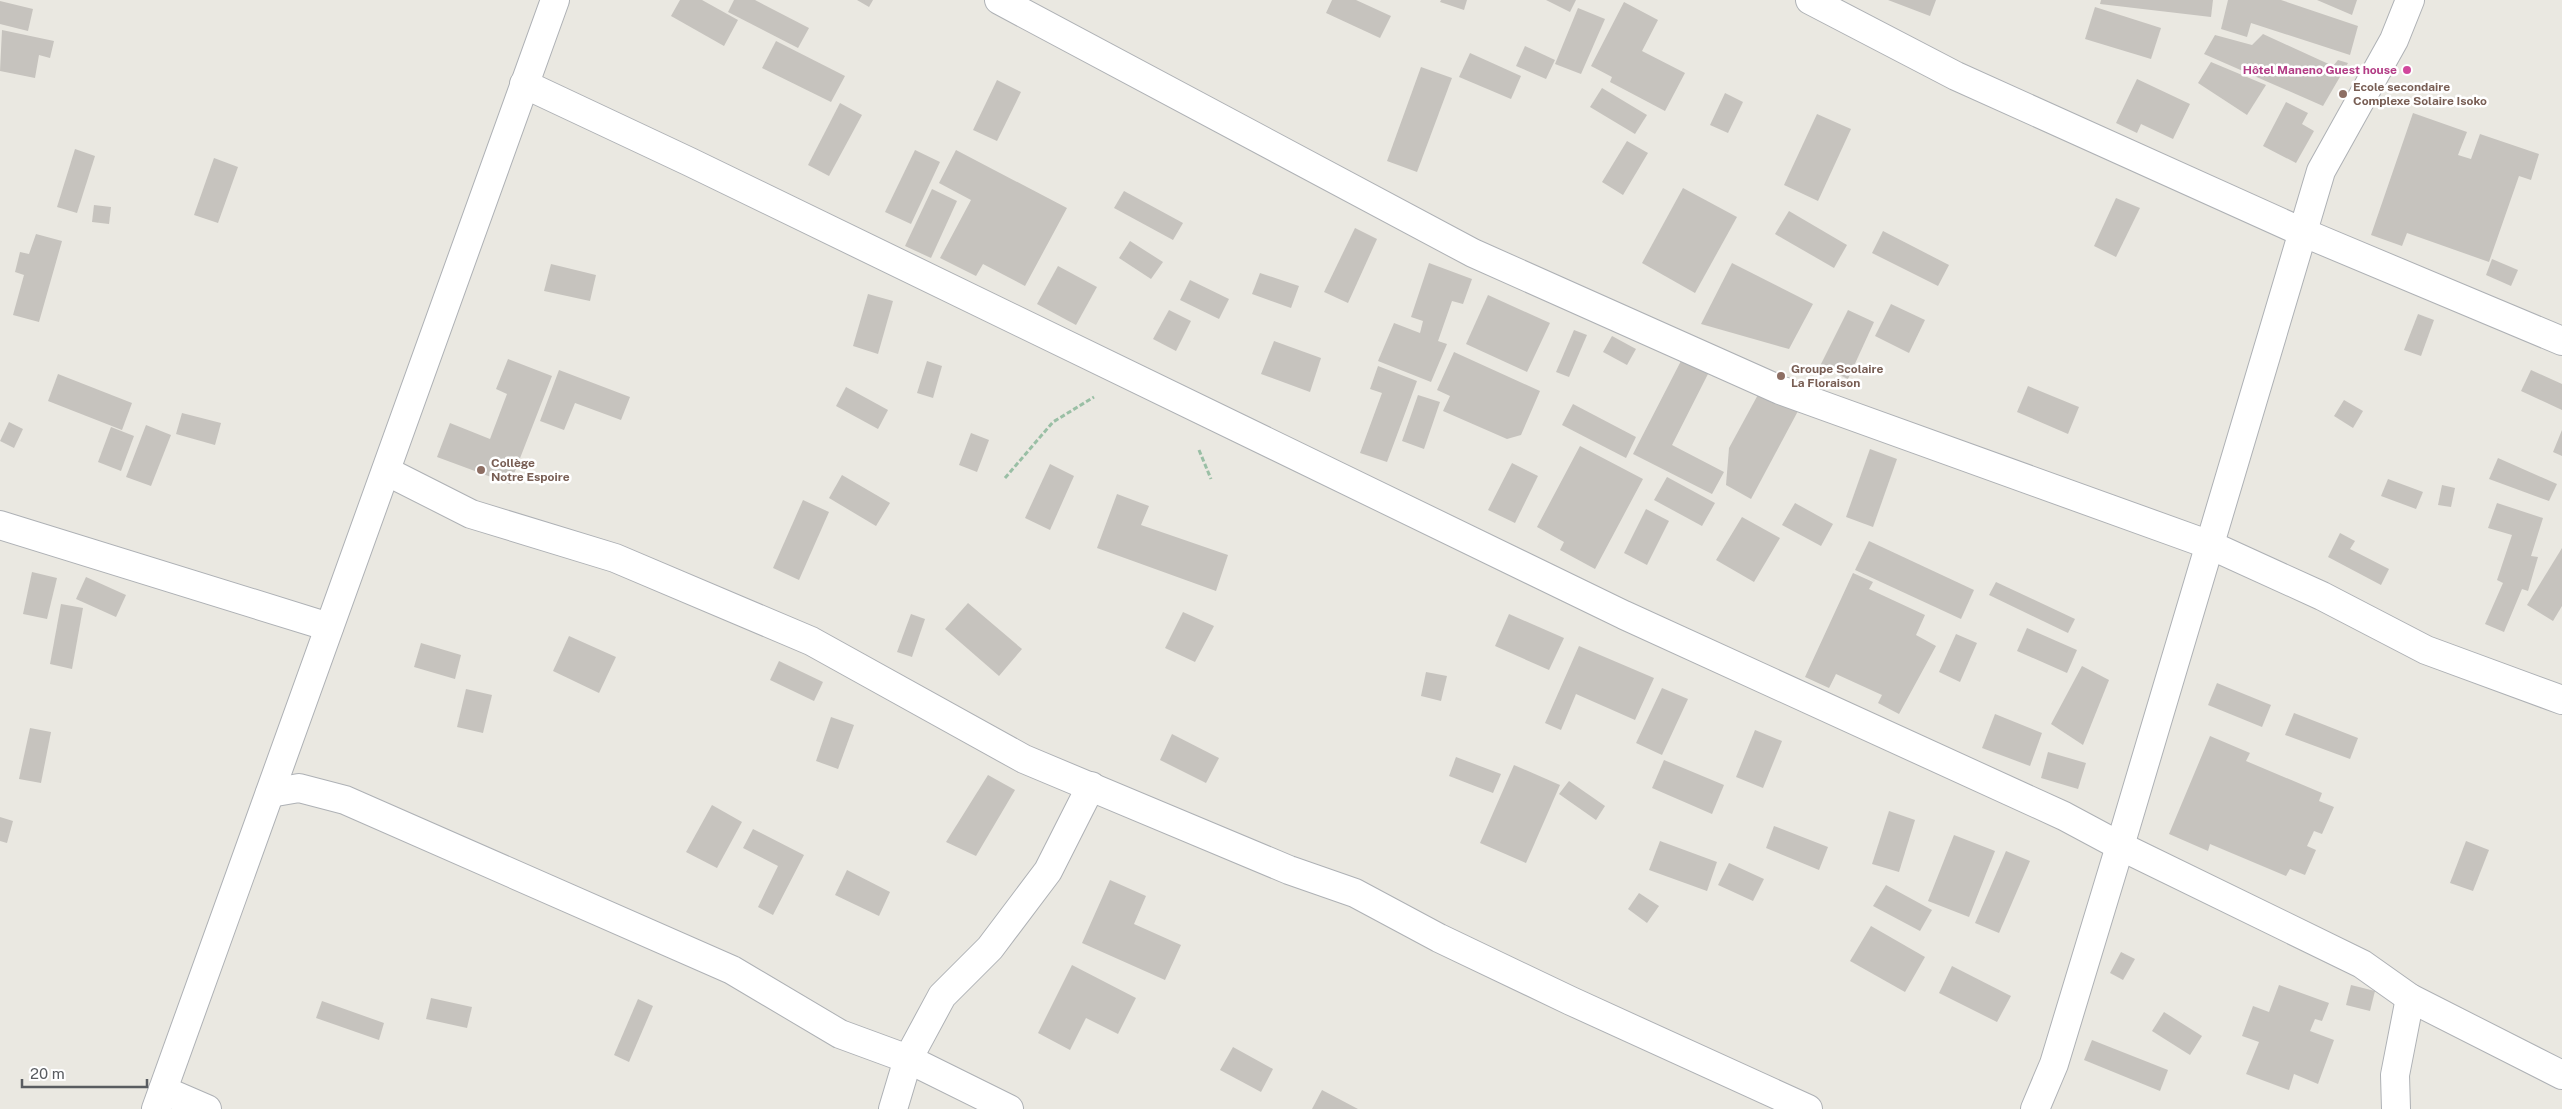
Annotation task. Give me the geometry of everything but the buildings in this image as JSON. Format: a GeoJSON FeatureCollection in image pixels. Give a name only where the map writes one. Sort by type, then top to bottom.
{"type":"FeatureCollection","features":[{"type":"Feature","properties":{"kind":"street"},"geometry":{"type":"LineString","coordinates":[[207,1109],[160,1100],[555,0]]}},
{"type":"Feature","properties":{"kind":"street"},"geometry":{"type":"LineString","coordinates":[[999,0],[1473,253],[1780,390],[2210,545],[2322,596],[2426,650],[2562,700]]}},
{"type":"Feature","properties":{"kind":"street"},"geometry":{"type":"LineString","coordinates":[[1810,0],[1956,76],[2302,232],[2562,341]]}},
{"type":"Feature","properties":{"kind":"street"},"geometry":{"type":"LineString","coordinates":[[2035,1109],[2054,1064],[2321,170],[2394,40],[2410,0]]}},
{"type":"Feature","properties":{"kind":"street"},"geometry":{"type":"LineString","coordinates":[[524,84],[690,162],[1615,610],[2064,816],[2120,846],[2362,964],[2410,998],[2562,1075]]}},
{"type":"Feature","properties":{"kind":"street"},"geometry":{"type":"LineString","coordinates":[[386,471],[471,514],[615,558],[811,641],[1024,759],[1289,870],[1355,893],[1439,938],[1562,997],[1808,1109]]}},
{"type":"Feature","properties":{"kind":"street"},"geometry":{"type":"LineString","coordinates":[[0,526],[329,627]]}},
{"type":"Feature","properties":{"kind":"street"},"geometry":{"type":"LineString","coordinates":[[893,1109],[908,1059],[942,996],[990,948],[1048,872],[1091,786]]}},
{"type":"Feature","properties":{"kind":"street"},"geometry":{"type":"LineString","coordinates":[[270,793],[299,788],[345,800],[732,970],[840,1034],[908,1059],[1009,1109]]}},
{"type":"Feature","properties":{"kind":"street"},"geometry":{"type":"LineString","coordinates":[[2396,1109],[2395,1075],[2410,998]]}},
{"type":"Feature","properties":{"kind":"path"},"geometry":{"type":"LineString","coordinates":[[1005,478],[1053,422],[1129,375]]}},
{"type":"Feature","properties":{"kind":"place","name":"Hôtel Maneno Guest house"},"geometry":{"type":"Point","coordinates":[2407,70]}},
{"type":"Feature","properties":{"kind":"place","name":"Ecole secondaire Complexe Solaire Isoko"},"geometry":{"type":"Point","coordinates":[2343,94]}},
{"type":"Feature","properties":{"kind":"place","name":"Groupe Scolaire La Floraison"},"geometry":{"type":"Point","coordinates":[1781,376]}},
{"type":"Feature","properties":{"kind":"place","name":"Collège Notre Espoire"},"geometry":{"type":"Point","coordinates":[481,470]}}]}
